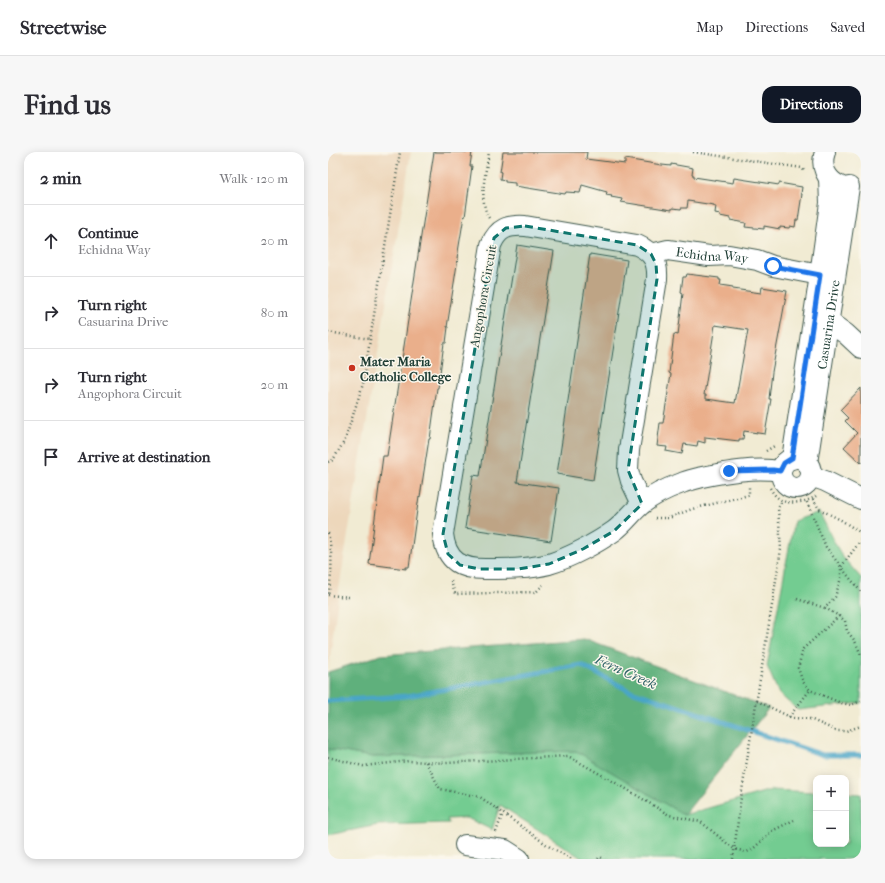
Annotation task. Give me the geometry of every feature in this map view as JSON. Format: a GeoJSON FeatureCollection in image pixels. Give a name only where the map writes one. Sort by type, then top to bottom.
{"type":"FeatureCollection","features":[{"type":"Feature","properties":{"kind":"street","name":"Casuarina Drive"},"geometry":{"type":"LineString","coordinates":[[797,467],[830,203],[829,178],[825,172],[822,154]]}},
{"type":"Feature","properties":{"kind":"street"},"geometry":{"type":"LineString","coordinates":[[829,178],[834,183],[842,186],[857,186]]}},
{"type":"Feature","properties":{"kind":"street","name":"Casuarina Drive"},"geometry":{"type":"LineString","coordinates":[[797,467],[829,322],[844,222],[857,186]]}},
{"type":"Feature","properties":{"kind":"street"},"geometry":{"type":"LineString","coordinates":[[844,222],[853,215],[861,212]]}},
{"type":"Feature","properties":{"kind":"street","name":"Angophora Circuit"},"geometry":{"type":"LineString","coordinates":[[651,254],[646,249],[637,245],[525,226],[513,226],[498,233],[491,245],[443,534],[444,544],[448,554],[460,565],[479,569],[518,569],[549,564],[583,549],[614,531],[642,504],[656,495],[683,482],[729,471],[773,470],[797,467],[861,499]]}},
{"type":"Feature","properties":{"kind":"street","name":"Echidna Way"},"geometry":{"type":"LineString","coordinates":[[651,254],[668,250],[709,256],[729,255],[757,260],[773,266],[820,275]]}},
{"type":"Feature","properties":{"kind":"street"},"geometry":{"type":"LineString","coordinates":[[642,504],[631,481],[628,470],[657,279],[656,264],[651,254]]}},
{"type":"Feature","properties":{"kind":"street"},"geometry":{"type":"LineString","coordinates":[[829,322],[846,334],[861,348]]}},
{"type":"Feature","properties":{"kind":"street"},"geometry":{"type":"LineString","coordinates":[[465,845],[505,850],[519,859]]}},
{"type":"Feature","properties":{"kind":"path"},"geometry":{"type":"LineString","coordinates":[[328,462],[333,460],[345,440],[363,384],[400,152]]}},
{"type":"Feature","properties":{"kind":"path"},"geometry":{"type":"LineString","coordinates":[[489,152],[484,184],[484,202],[487,215],[498,233]]}},
{"type":"Feature","properties":{"kind":"path"},"geometry":{"type":"LineString","coordinates":[[328,332],[370,339]]}},
{"type":"Feature","properties":{"kind":"path"},"geometry":{"type":"LineString","coordinates":[[813,499],[818,509],[861,533]]}},
{"type":"Feature","properties":{"kind":"path"},"geometry":{"type":"LineString","coordinates":[[732,859],[781,548],[778,508],[782,500]]}},
{"type":"Feature","properties":{"kind":"path"},"geometry":{"type":"LineString","coordinates":[[806,500],[826,547],[861,592]]}},
{"type":"Feature","properties":{"kind":"path"},"geometry":{"type":"LineString","coordinates":[[328,533],[331,549],[330,584],[328,595],[349,597]]}},
{"type":"Feature","properties":{"kind":"path"},"geometry":{"type":"LineString","coordinates":[[824,608],[835,597],[841,578],[841,567],[861,540]]}},
{"type":"Feature","properties":{"kind":"path"},"geometry":{"type":"LineString","coordinates":[[797,599],[824,608],[845,621],[847,631],[855,641],[861,655]]}},
{"type":"Feature","properties":{"kind":"path"},"geometry":{"type":"LineString","coordinates":[[839,616],[803,649],[798,668],[802,682],[810,690],[841,703],[851,705],[861,701]]}},
{"type":"Feature","properties":{"kind":"path"},"geometry":{"type":"LineString","coordinates":[[789,717],[810,690]]}},
{"type":"Feature","properties":{"kind":"path"},"geometry":{"type":"LineString","coordinates":[[757,701],[789,717],[810,719],[837,731],[846,731],[861,726]]}},
{"type":"Feature","properties":{"kind":"path"},"geometry":{"type":"LineString","coordinates":[[328,757],[363,766],[409,761],[446,763],[568,756],[669,815],[701,822],[734,849],[747,852],[753,849],[772,831],[794,820]]}},
{"type":"Feature","properties":{"kind":"path"},"geometry":{"type":"LineString","coordinates":[[426,762],[440,789],[480,797],[550,847],[572,859]]}},
{"type":"Feature","properties":{"kind":"path"},"geometry":{"type":"LineString","coordinates":[[598,859],[600,857],[604,859]]}},
{"type":"Feature","properties":{"kind":"highlighted area"},"geometry":{"type":"Polygon","coordinates":[[[525,226],[637,245],[651,254],[656,264],[657,279],[628,470],[642,504],[614,531],[583,549],[549,564],[518,569],[479,569],[460,565],[448,554],[443,534],[494,238],[506,228],[525,226]]]}},
{"type":"Feature","properties":{"kind":"shaded area","name":"Mater Maria Catholic College"},"geometry":{"type":"Polygon","coordinates":[[[328,152],[411,152],[340,583],[328,671],[328,152]]]}},
{"type":"Feature","properties":{"kind":"green space"},"geometry":{"type":"Polygon","coordinates":[[[819,512],[841,555],[861,578],[861,703],[798,710],[779,694],[767,666],[794,521],[819,512]]]}},
{"type":"Feature","properties":{"kind":"green space"},"geometry":{"type":"Polygon","coordinates":[[[584,639],[769,708],[684,815],[576,751],[372,757],[328,749],[328,672],[381,655],[584,639]]]}},
{"type":"Feature","properties":{"kind":"green space"},"geometry":{"type":"Polygon","coordinates":[[[328,749],[372,757],[577,751],[684,815],[771,790],[813,792],[813,847],[849,847],[849,793],[861,794],[861,859],[583,859],[500,805],[492,830],[467,818],[447,819],[449,823],[378,825],[328,835],[328,749]]]}},
{"type":"Feature","properties":{"kind":"building"},"geometry":{"type":"Polygon","coordinates":[[[434,152],[472,152],[470,166],[472,166],[465,217],[464,216],[457,258],[446,343],[444,343],[409,567],[406,567],[406,569],[369,564],[383,456],[387,456],[434,152]]]}},
{"type":"Feature","properties":{"kind":"building"},"geometry":{"type":"Polygon","coordinates":[[[503,152],[587,152],[586,159],[625,164],[625,159],[693,168],[692,175],[694,175],[694,177],[733,183],[734,178],[802,187],[798,220],[796,220],[795,227],[790,226],[789,228],[780,227],[780,229],[764,226],[764,229],[745,227],[746,223],[730,220],[730,218],[720,216],[720,214],[715,213],[716,206],[714,205],[688,201],[687,208],[672,208],[672,210],[621,202],[622,199],[606,195],[607,192],[582,185],[580,193],[566,192],[565,194],[515,186],[515,183],[505,182],[505,180],[500,179],[503,152]]]}},
{"type":"Feature","properties":{"kind":"building"},"geometry":{"type":"Polygon","coordinates":[[[517,245],[554,251],[517,482],[559,488],[551,541],[465,528],[473,475],[480,476],[517,245]]]}},
{"type":"Feature","properties":{"kind":"building"},"geometry":{"type":"Polygon","coordinates":[[[590,254],[627,260],[593,480],[557,474],[590,254]]]}},
{"type":"Feature","properties":{"kind":"building"},"geometry":{"type":"Polygon","coordinates":[[[687,274],[719,278],[719,280],[721,280],[720,285],[733,287],[733,289],[761,293],[762,287],[787,291],[772,372],[769,399],[771,399],[765,434],[744,431],[743,439],[739,439],[739,441],[705,437],[705,443],[698,441],[697,446],[684,444],[682,454],[666,451],[667,447],[657,446],[660,423],[663,423],[671,374],[669,373],[674,334],[678,335],[683,293],[681,292],[683,277],[686,277],[687,274]],[[715,325],[704,395],[706,395],[706,399],[735,403],[748,330],[715,325]]]}},
{"type":"Feature","properties":{"kind":"building"},"geometry":{"type":"Polygon","coordinates":[[[861,388],[861,463],[844,447],[857,433],[845,421],[848,418],[840,410],[861,388]]]}},
{"type":"Feature","properties":{"kind":"waterway","name":"Fern Creek"},"geometry":{"type":"LineString","coordinates":[[328,701],[407,696],[581,665],[628,690],[823,755],[861,755]]}},
{"type":"Feature","properties":{"kind":"place","name":"Mater Maria Catholic College"},"geometry":{"type":"Point","coordinates":[352,368]}},
{"type":"Feature","properties":{"kind":"route"},"geometry":{"type":"LineString","coordinates":[[729,471],[780,471],[784,463],[792,458],[820,275],[773,266]]}}]}
